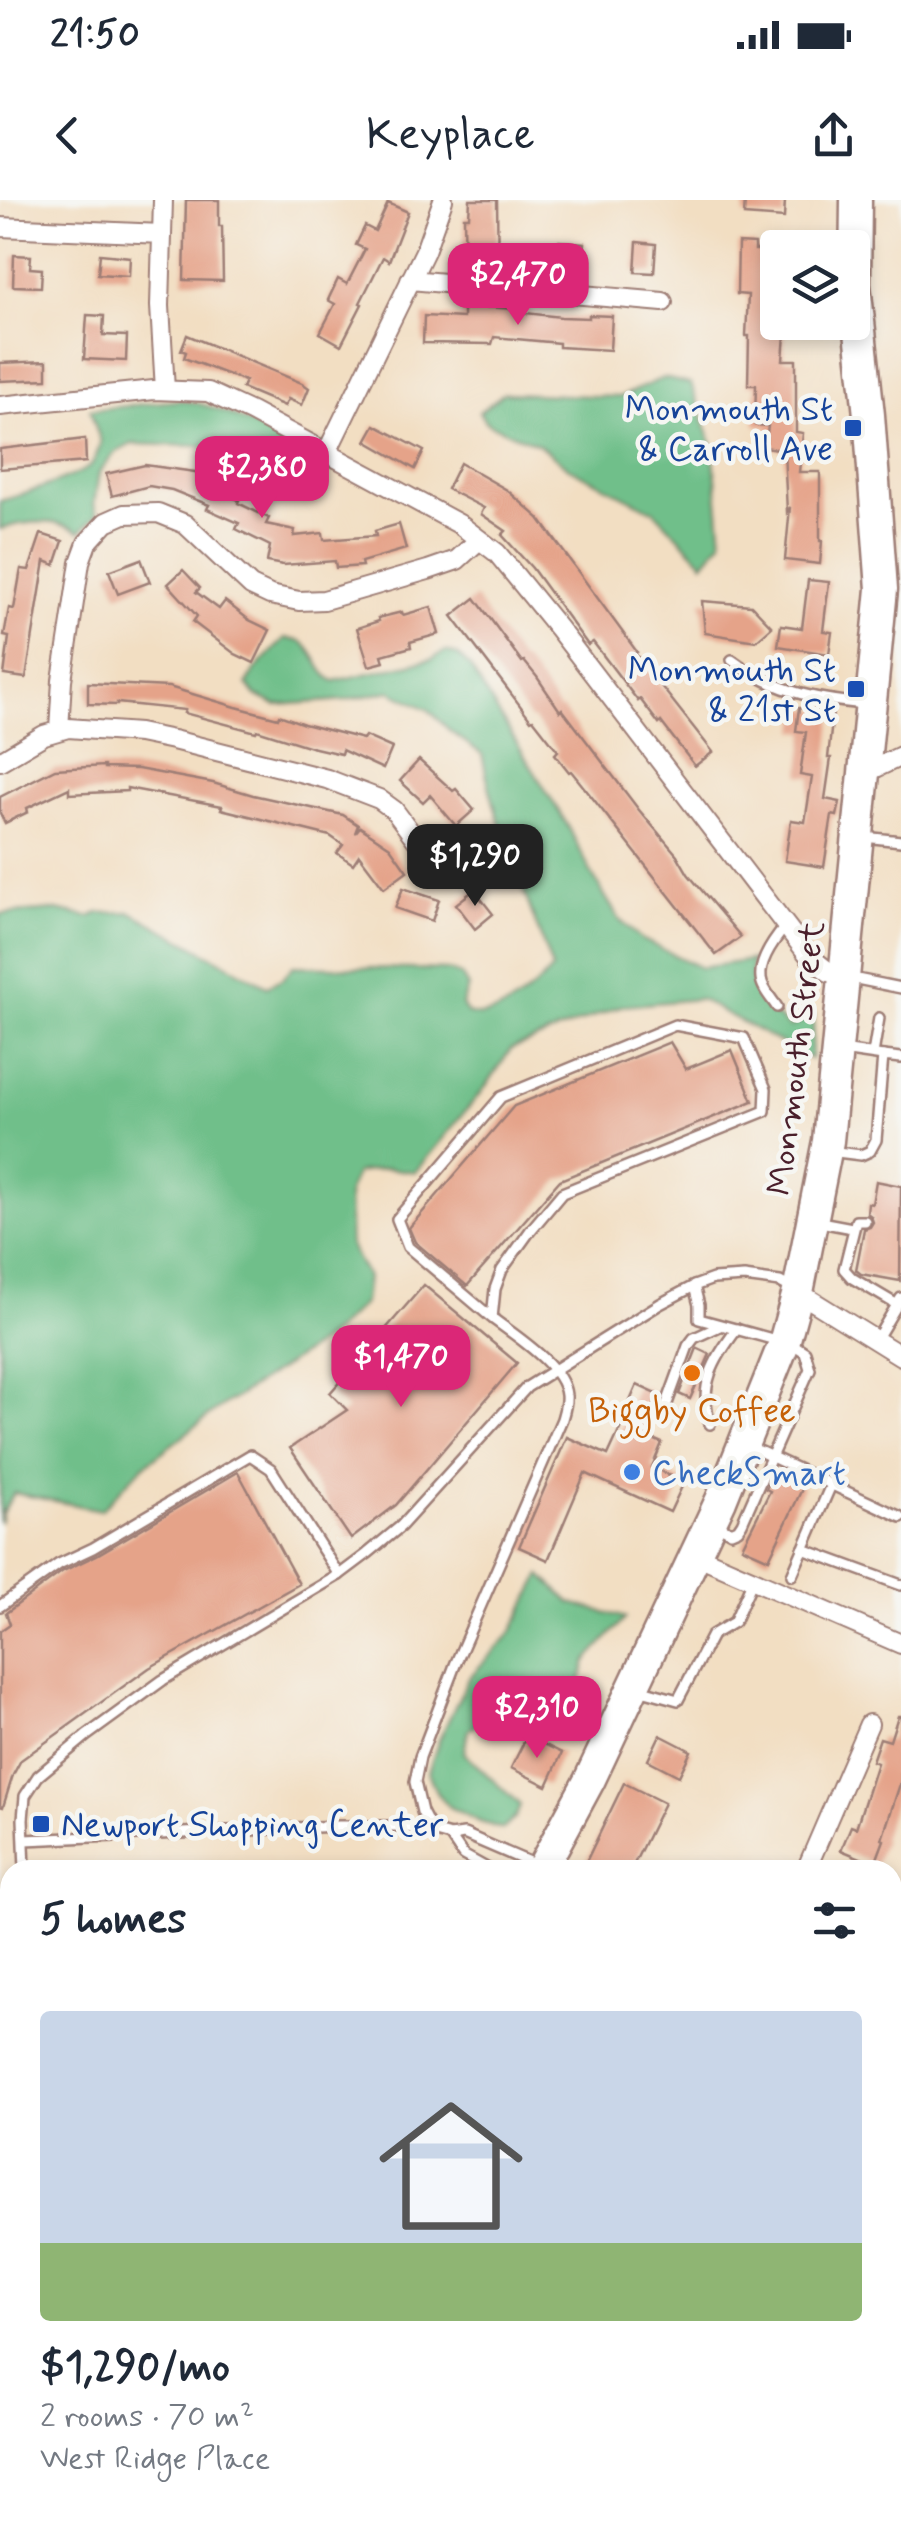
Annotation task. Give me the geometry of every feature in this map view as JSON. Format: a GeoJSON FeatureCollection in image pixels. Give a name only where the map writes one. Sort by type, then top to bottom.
{"type":"FeatureCollection","features":[{"type":"Feature","properties":{"kind":"main road","name":"Monmouth Street"},"geometry":{"type":"LineString","coordinates":[[553,1860],[590,1805],[588,1781],[712,1521],[784,1344],[826,1151],[882,590],[855,284],[856,200]]}},
{"type":"Feature","properties":{"kind":"street"},"geometry":{"type":"LineString","coordinates":[[163,200],[161,334],[165,390]]}},
{"type":"Feature","properties":{"kind":"street"},"geometry":{"type":"LineString","coordinates":[[327,452],[425,250],[444,200]]}},
{"type":"Feature","properties":{"kind":"street"},"geometry":{"type":"LineString","coordinates":[[0,227],[162,234]]}},
{"type":"Feature","properties":{"kind":"street"},"geometry":{"type":"LineString","coordinates":[[410,280],[663,302]]}},
{"type":"Feature","properties":{"kind":"street"},"geometry":{"type":"LineString","coordinates":[[0,406],[165,390],[208,392],[460,524],[497,553],[558,628],[810,956],[828,972],[845,976]]}},
{"type":"Feature","properties":{"kind":"street"},"geometry":{"type":"LineString","coordinates":[[59,730],[62,680],[83,551],[111,518],[132,513],[170,517],[185,524],[256,590],[299,601],[324,600],[442,566],[456,560],[479,540]]}},
{"type":"Feature","properties":{"kind":"street"},"geometry":{"type":"LineString","coordinates":[[0,761],[59,730],[139,733],[348,786],[378,799],[394,810],[432,861]]}},
{"type":"Feature","properties":{"kind":"street"},"geometry":{"type":"LineString","coordinates":[[865,773],[901,756]]}},
{"type":"Feature","properties":{"kind":"street"},"geometry":{"type":"LineString","coordinates":[[798,1292],[901,1356]]}},
{"type":"Feature","properties":{"kind":"street"},"geometry":{"type":"LineString","coordinates":[[696,1555],[901,1644]]}},
{"type":"Feature","properties":{"kind":"street"},"geometry":{"type":"LineString","coordinates":[[810,1860],[869,1724]]}},
{"type":"Feature","properties":{"kind":"lane"},"geometry":{"type":"LineString","coordinates":[[732,660],[749,673],[800,696],[871,705]]}},
{"type":"Feature","properties":{"kind":"lane"},"geometry":{"type":"LineString","coordinates":[[859,837],[901,841]]}},
{"type":"Feature","properties":{"kind":"lane"},"geometry":{"type":"LineString","coordinates":[[777,1007],[760,976],[785,926]]}},
{"type":"Feature","properties":{"kind":"lane"},"geometry":{"type":"LineString","coordinates":[[845,976],[901,988]]}},
{"type":"Feature","properties":{"kind":"lane"},"geometry":{"type":"LineString","coordinates":[[826,1151],[861,1154],[870,1151],[876,1140],[879,1018]]}},
{"type":"Feature","properties":{"kind":"lane"},"geometry":{"type":"LineString","coordinates":[[432,1830],[422,1812],[415,1782],[420,1757],[455,1665],[562,1420],[567,1396],[554,1372],[532,1349],[492,1318],[408,1247],[397,1219],[501,1097],[675,1025],[744,1038],[766,1090],[765,1111],[562,1193],[502,1270],[492,1318]]}},
{"type":"Feature","properties":{"kind":"lane"},"geometry":{"type":"LineString","coordinates":[[838,1049],[901,1058]]}},
{"type":"Feature","properties":{"kind":"lane"},"geometry":{"type":"LineString","coordinates":[[812,1220],[852,1228]]}},
{"type":"Feature","properties":{"kind":"lane"},"geometry":{"type":"LineString","coordinates":[[865,1221],[856,1221],[852,1228],[844,1269],[852,1278],[898,1301],[876,1340]]}},
{"type":"Feature","properties":{"kind":"lane"},"geometry":{"type":"LineString","coordinates":[[848,1245],[860,1247]]}},
{"type":"Feature","properties":{"kind":"lane"},"geometry":{"type":"LineString","coordinates":[[25,1860],[25,1796],[38,1776],[163,1680],[340,1576],[400,1526],[527,1387],[694,1286],[744,1277],[780,1282],[798,1292]]}},
{"type":"Feature","properties":{"kind":"lane"},"geometry":{"type":"LineString","coordinates":[[694,1286],[699,1319],[805,1352],[810,1369],[738,1529],[732,1532],[712,1521]]}},
{"type":"Feature","properties":{"kind":"lane"},"geometry":{"type":"LineString","coordinates":[[665,1408],[688,1346],[694,1338],[722,1325]]}},
{"type":"Feature","properties":{"kind":"lane"},"geometry":{"type":"LineString","coordinates":[[710,1424],[704,1394],[718,1352],[737,1329]]}},
{"type":"Feature","properties":{"kind":"lane"},"geometry":{"type":"LineString","coordinates":[[744,1444],[901,1517]]}},
{"type":"Feature","properties":{"kind":"lane"},"geometry":{"type":"LineString","coordinates":[[0,1606],[59,1564],[250,1455],[271,1469],[340,1576]]}},
{"type":"Feature","properties":{"kind":"lane"},"geometry":{"type":"LineString","coordinates":[[792,1574],[831,1484]]}},
{"type":"Feature","properties":{"kind":"lane"},"geometry":{"type":"LineString","coordinates":[[803,1549],[901,1586]]}},
{"type":"Feature","properties":{"kind":"lane"},"geometry":{"type":"LineString","coordinates":[[634,1688],[678,1700],[712,1634],[734,1622],[753,1580]]}},
{"type":"Feature","properties":{"kind":"lane"},"geometry":{"type":"LineString","coordinates":[[24,1840],[398,1826],[450,1836],[464,1834],[526,1860]]}},
{"type":"Feature","properties":{"kind":"lane"},"geometry":{"type":"LineString","coordinates":[[450,1836],[463,1855],[472,1860]]}},
{"type":"Feature","properties":{"kind":"green space"},"geometry":{"type":"Polygon","coordinates":[[[663,378],[691,384],[713,447],[722,541],[704,563],[654,511],[569,468],[538,444],[488,424],[479,412],[504,393],[620,397],[663,378]]]}},
{"type":"Feature","properties":{"kind":"green space"},"geometry":{"type":"Polygon","coordinates":[[[180,400],[225,412],[292,447],[275,459],[261,461],[229,450],[132,444],[115,453],[99,473],[94,504],[97,515],[80,532],[61,524],[41,522],[0,529],[0,501],[62,480],[93,463],[101,443],[90,410],[180,400]]]}},
{"type":"Feature","properties":{"kind":"green space"},"geometry":{"type":"Polygon","coordinates":[[[285,638],[307,646],[324,673],[334,681],[432,659],[446,651],[458,655],[469,666],[568,826],[619,919],[641,939],[701,968],[752,960],[755,992],[772,1013],[790,1027],[814,1016],[811,1059],[699,999],[621,1006],[511,1049],[487,1085],[415,1172],[386,1168],[356,1173],[348,1192],[350,1246],[367,1277],[364,1303],[326,1339],[215,1411],[140,1469],[101,1510],[14,1493],[0,1523],[0,914],[56,910],[89,917],[131,912],[267,986],[283,978],[293,966],[447,970],[461,975],[468,987],[462,1005],[467,1013],[478,1015],[513,1003],[552,969],[504,836],[482,754],[429,710],[390,691],[346,700],[276,705],[255,695],[247,684],[285,638]]]}},
{"type":"Feature","properties":{"kind":"green space"},"geometry":{"type":"Polygon","coordinates":[[[541,1575],[571,1603],[626,1618],[586,1661],[577,1697],[563,1718],[543,1719],[499,1706],[468,1730],[464,1753],[520,1805],[516,1817],[503,1829],[451,1808],[437,1794],[428,1772],[468,1679],[511,1633],[541,1575]]]}},
{"type":"Feature","properties":{"kind":"building"},"geometry":{"type":"Polygon","coordinates":[[[186,200],[219,200],[223,281],[184,280],[186,200]]]}},
{"type":"Feature","properties":{"kind":"building"},"geometry":{"type":"Polygon","coordinates":[[[470,200],[497,200],[498,271],[465,268],[464,217],[469,217],[470,200]]]}},
{"type":"Feature","properties":{"kind":"building"},"geometry":{"type":"Polygon","coordinates":[[[745,200],[785,200],[784,218],[744,215],[745,200]]]}},
{"type":"Feature","properties":{"kind":"building"},"geometry":{"type":"Polygon","coordinates":[[[388,203],[408,212],[389,261],[383,257],[341,345],[320,333],[335,304],[328,300],[338,279],[347,284],[365,249],[356,245],[365,226],[375,231],[388,203]]]}},
{"type":"Feature","properties":{"kind":"building"},"geometry":{"type":"Polygon","coordinates":[[[558,241],[585,243],[582,274],[556,272],[558,241]]]}},
{"type":"Feature","properties":{"kind":"building"},"geometry":{"type":"Polygon","coordinates":[[[637,242],[656,244],[654,273],[635,272],[637,242]]]}},
{"type":"Feature","properties":{"kind":"building"},"geometry":{"type":"Polygon","coordinates":[[[738,243],[755,244],[755,250],[760,250],[760,340],[785,340],[783,360],[796,360],[796,432],[803,433],[799,472],[820,472],[820,564],[785,560],[790,507],[787,512],[784,450],[765,447],[768,426],[755,425],[756,385],[748,385],[748,295],[737,294],[738,243]]]}},
{"type":"Feature","properties":{"kind":"building"},"geometry":{"type":"Polygon","coordinates":[[[100,254],[130,257],[129,276],[98,274],[100,254]]]}},
{"type":"Feature","properties":{"kind":"building"},"geometry":{"type":"Polygon","coordinates":[[[14,255],[31,256],[30,268],[42,269],[41,287],[13,286],[14,255]]]}},
{"type":"Feature","properties":{"kind":"building"},"geometry":{"type":"Polygon","coordinates":[[[463,304],[561,317],[612,316],[610,350],[494,337],[492,344],[423,343],[424,316],[463,318],[463,304]]]}},
{"type":"Feature","properties":{"kind":"building"},"geometry":{"type":"Polygon","coordinates":[[[87,315],[104,316],[103,335],[127,336],[126,361],[84,359],[87,315]]]}},
{"type":"Feature","properties":{"kind":"building"},"geometry":{"type":"Polygon","coordinates":[[[187,335],[302,383],[309,388],[302,405],[288,399],[285,406],[242,388],[245,381],[184,358],[186,352],[181,350],[187,335]]]}},
{"type":"Feature","properties":{"kind":"building"},"geometry":{"type":"Polygon","coordinates":[[[47,361],[47,379],[0,381],[0,363],[47,361]]]}},
{"type":"Feature","properties":{"kind":"building"},"geometry":{"type":"Polygon","coordinates":[[[375,425],[424,451],[415,469],[366,441],[375,425]]]}},
{"type":"Feature","properties":{"kind":"building"},"geometry":{"type":"Polygon","coordinates":[[[85,439],[86,462],[0,469],[0,449],[85,439]]]}},
{"type":"Feature","properties":{"kind":"building"},"geometry":{"type":"Polygon","coordinates":[[[460,463],[507,490],[539,518],[635,653],[713,752],[695,766],[593,642],[588,645],[532,568],[502,535],[506,531],[481,514],[484,508],[447,489],[460,463]]]}},
{"type":"Feature","properties":{"kind":"building"},"geometry":{"type":"Polygon","coordinates":[[[145,465],[195,472],[212,479],[209,487],[269,518],[266,524],[295,530],[294,536],[323,533],[324,540],[376,536],[375,531],[399,524],[406,549],[361,562],[362,566],[336,568],[335,561],[283,565],[267,562],[270,546],[236,529],[239,523],[207,509],[209,505],[172,490],[149,486],[112,496],[106,474],[145,465]]]}},
{"type":"Feature","properties":{"kind":"building"},"geometry":{"type":"Polygon","coordinates":[[[41,534],[63,541],[55,565],[45,561],[26,678],[4,675],[9,608],[14,609],[21,569],[29,570],[41,534]]]}},
{"type":"Feature","properties":{"kind":"building"},"geometry":{"type":"Polygon","coordinates":[[[141,559],[150,582],[118,594],[109,571],[141,559]]]}},
{"type":"Feature","properties":{"kind":"building"},"geometry":{"type":"Polygon","coordinates":[[[183,570],[200,588],[196,592],[219,609],[225,601],[270,630],[254,663],[235,654],[193,622],[197,616],[168,584],[183,570]]]}},
{"type":"Feature","properties":{"kind":"building"},"geometry":{"type":"Polygon","coordinates":[[[808,580],[829,582],[823,631],[832,632],[829,654],[778,646],[781,625],[802,628],[808,580]]]}},
{"type":"Feature","properties":{"kind":"building"},"geometry":{"type":"Polygon","coordinates":[[[475,598],[741,937],[716,955],[569,772],[555,754],[558,751],[452,616],[475,598]]]}},
{"type":"Feature","properties":{"kind":"building"},"geometry":{"type":"Polygon","coordinates":[[[702,601],[751,605],[772,627],[756,641],[705,633],[702,601]]]}},
{"type":"Feature","properties":{"kind":"building"},"geometry":{"type":"Polygon","coordinates":[[[431,607],[439,634],[410,642],[411,647],[382,655],[384,662],[369,666],[357,628],[379,621],[378,618],[431,607]]]}},
{"type":"Feature","properties":{"kind":"building"},"geometry":{"type":"Polygon","coordinates":[[[88,683],[169,687],[278,718],[279,715],[363,739],[365,736],[392,748],[383,769],[342,750],[341,754],[311,747],[184,713],[185,710],[88,704],[88,683]]]}},
{"type":"Feature","properties":{"kind":"building"},"geometry":{"type":"Polygon","coordinates":[[[799,708],[833,712],[825,799],[840,802],[837,816],[832,815],[824,867],[785,861],[791,820],[805,822],[812,777],[800,775],[806,732],[796,731],[799,708]]]}},
{"type":"Feature","properties":{"kind":"building"},"geometry":{"type":"Polygon","coordinates":[[[419,760],[453,791],[456,789],[474,810],[456,826],[430,795],[423,802],[400,781],[419,760]]]}},
{"type":"Feature","properties":{"kind":"building"},"geometry":{"type":"Polygon","coordinates":[[[104,766],[213,783],[343,815],[358,825],[355,833],[360,827],[390,847],[407,871],[384,888],[359,855],[353,864],[337,853],[343,845],[330,836],[221,809],[222,806],[127,788],[69,794],[69,788],[5,823],[0,813],[0,797],[55,769],[104,766]]]}},
{"type":"Feature","properties":{"kind":"building"},"geometry":{"type":"Polygon","coordinates":[[[490,840],[493,872],[467,874],[465,857],[478,856],[477,841],[490,840]]]}},
{"type":"Feature","properties":{"kind":"building"},"geometry":{"type":"Polygon","coordinates":[[[403,888],[439,900],[432,921],[395,908],[403,888]]]}},
{"type":"Feature","properties":{"kind":"building"},"geometry":{"type":"Polygon","coordinates":[[[474,890],[493,914],[475,929],[456,904],[474,890]]]}},
{"type":"Feature","properties":{"kind":"building"},"geometry":{"type":"Polygon","coordinates":[[[670,1042],[686,1069],[732,1050],[753,1101],[560,1180],[467,1286],[415,1242],[409,1228],[514,1106],[670,1042]]]}},
{"type":"Feature","properties":{"kind":"building"},"geometry":{"type":"Polygon","coordinates":[[[876,1181],[901,1186],[900,1281],[856,1270],[864,1229],[873,1222],[867,1213],[876,1181]]]}},
{"type":"Feature","properties":{"kind":"building"},"geometry":{"type":"Polygon","coordinates":[[[424,1285],[517,1363],[396,1505],[351,1539],[290,1448],[347,1410],[330,1393],[424,1285]]]}},
{"type":"Feature","properties":{"kind":"building","name":"Biggby Coffee"},"geometry":{"type":"Polygon","coordinates":[[[697,1348],[710,1354],[690,1399],[679,1394],[697,1348]]]}},
{"type":"Feature","properties":{"kind":"building"},"geometry":{"type":"Polygon","coordinates":[[[637,1385],[659,1395],[641,1434],[662,1443],[652,1467],[684,1482],[670,1512],[585,1473],[548,1560],[519,1547],[567,1437],[608,1455],[637,1385]]]}},
{"type":"Feature","properties":{"kind":"building"},"geometry":{"type":"Polygon","coordinates":[[[238,1472],[299,1584],[149,1668],[21,1760],[3,1807],[0,1806],[0,1631],[10,1624],[6,1613],[63,1571],[238,1472]]]}},
{"type":"Feature","properties":{"kind":"building"},"geometry":{"type":"Polygon","coordinates":[[[773,1474],[803,1487],[769,1559],[742,1547],[770,1491],[766,1489],[773,1474]]]}},
{"type":"Feature","properties":{"kind":"building"},"geometry":{"type":"Polygon","coordinates":[[[901,1716],[901,1781],[876,1860],[865,1860],[841,1850],[851,1826],[856,1828],[877,1763],[872,1761],[880,1738],[890,1741],[901,1716]]]}},
{"type":"Feature","properties":{"kind":"building"},"geometry":{"type":"Polygon","coordinates":[[[660,1735],[691,1751],[679,1776],[648,1760],[660,1735]]]}},
{"type":"Feature","properties":{"kind":"building"},"geometry":{"type":"Polygon","coordinates":[[[527,1736],[562,1753],[547,1786],[511,1768],[527,1736]]]}},
{"type":"Feature","properties":{"kind":"building"},"geometry":{"type":"Polygon","coordinates":[[[624,1783],[664,1803],[636,1860],[587,1860],[624,1783]]]}},
{"type":"Feature","properties":{"kind":"place","name":"Monmouth St & Carroll Ave"},"geometry":{"type":"Point","coordinates":[853,428]}},
{"type":"Feature","properties":{"kind":"place","name":"Monmouth St & 21st St"},"geometry":{"type":"Point","coordinates":[856,689]}},
{"type":"Feature","properties":{"kind":"place","name":"Biggby Coffee"},"geometry":{"type":"Point","coordinates":[692,1373]}},
{"type":"Feature","properties":{"kind":"place","name":"CheckSmart"},"geometry":{"type":"Point","coordinates":[632,1472]}},
{"type":"Feature","properties":{"kind":"place","name":"Newport Shopping Center"},"geometry":{"type":"Point","coordinates":[41,1824]}}]}
